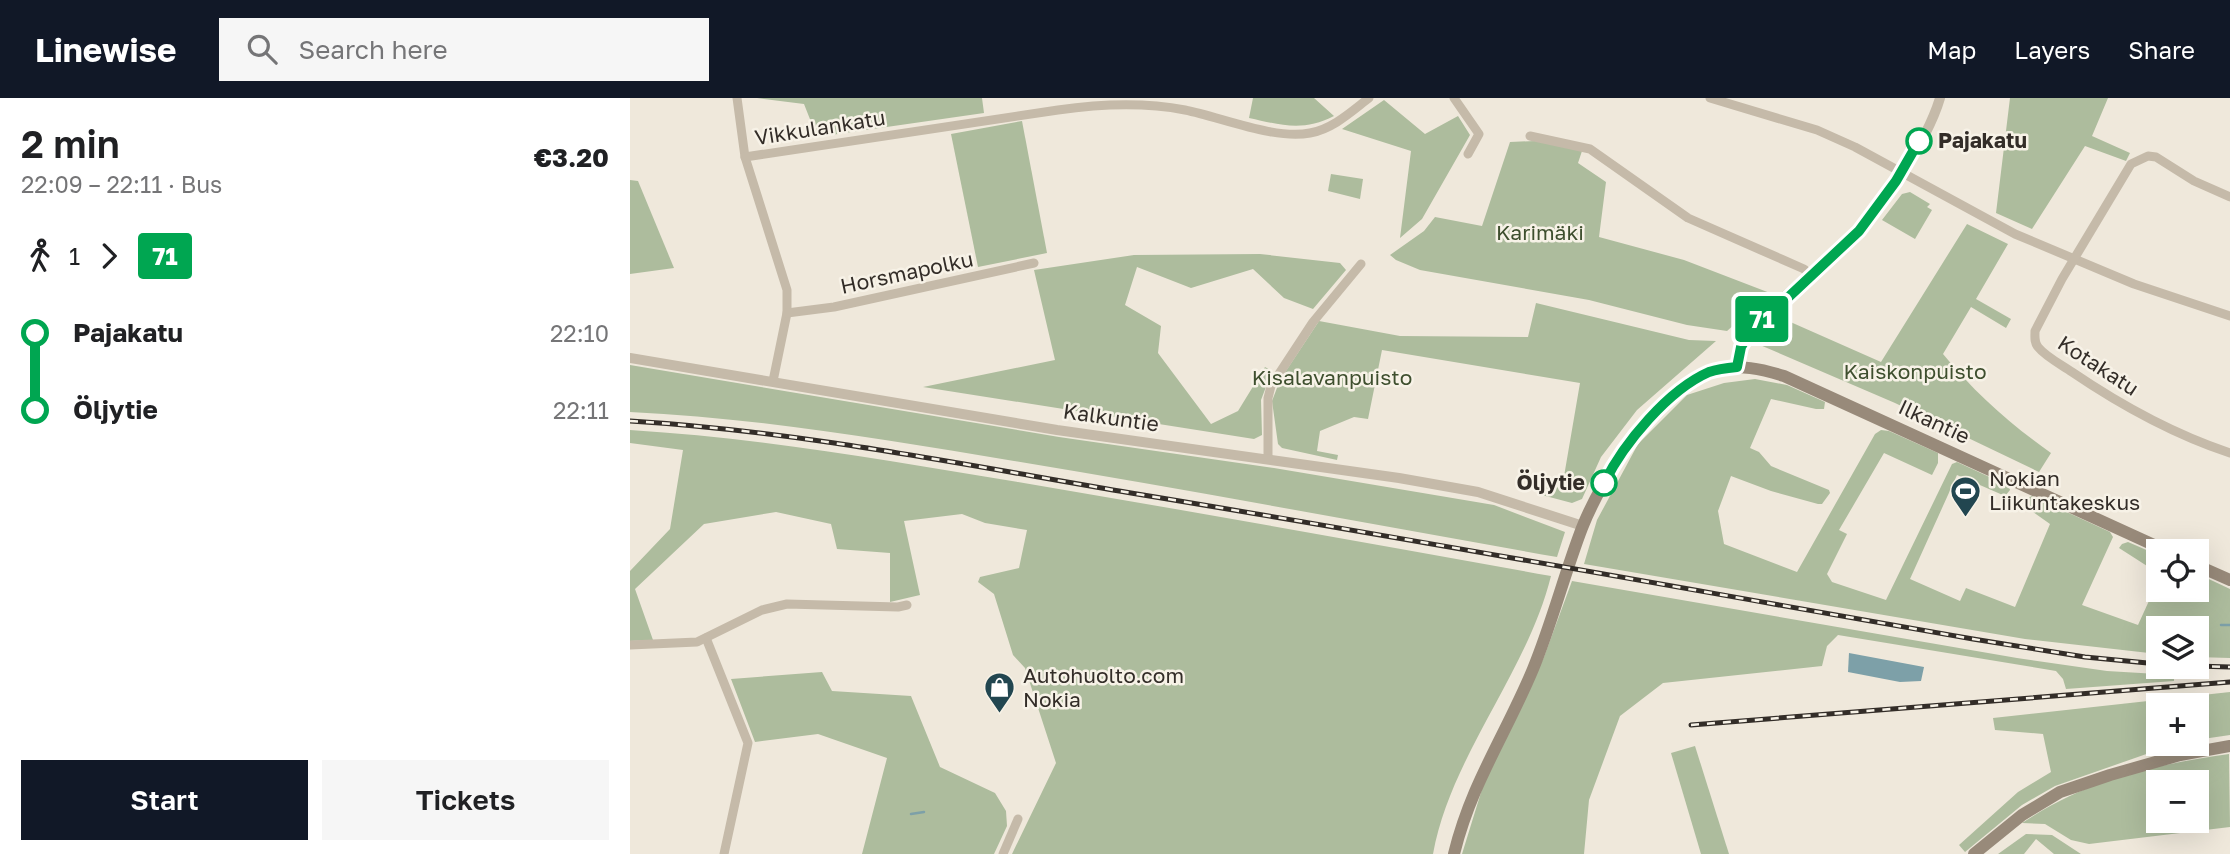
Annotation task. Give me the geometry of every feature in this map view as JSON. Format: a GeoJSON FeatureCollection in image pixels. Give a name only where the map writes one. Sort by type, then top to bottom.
{"type":"FeatureCollection","features":[{"type":"Feature","properties":{"kind":"main road","name":"Ilkantie"},"geometry":{"type":"LineString","coordinates":[[1583,526],[1616,462],[1656,411],[1696,379],[1716,370],[1737,367],[1757,368],[1784,376],[2146,541]]}},
{"type":"Feature","properties":{"kind":"main road"},"geometry":{"type":"LineString","coordinates":[[1454,854],[1472,796],[1529,678],[1583,526]]}},
{"type":"Feature","properties":{"kind":"main road"},"geometry":{"type":"LineString","coordinates":[[2209,571],[2230,580]]}},
{"type":"Feature","properties":{"kind":"main road"},"geometry":{"type":"LineString","coordinates":[[1974,854],[2022,815],[2060,792],[2145,765],[2230,746]]}},
{"type":"Feature","properties":{"kind":"street"},"geometry":{"type":"LineString","coordinates":[[737,98],[745,158]]}},
{"type":"Feature","properties":{"kind":"street","name":"Vikkulankatu"},"geometry":{"type":"LineString","coordinates":[[774,381],[788,313],[787,290],[745,158],[1018,115],[1106,104],[1170,107],[1275,131],[1309,134],[1330,126],[1369,98]]}},
{"type":"Feature","properties":{"kind":"street"},"geometry":{"type":"LineString","coordinates":[[1454,98],[1479,134],[1468,154]]}},
{"type":"Feature","properties":{"kind":"street"},"geometry":{"type":"LineString","coordinates":[[1710,98],[1817,130],[1855,147],[1993,223],[2074,260],[2186,303],[2230,316]]}},
{"type":"Feature","properties":{"kind":"street"},"geometry":{"type":"LineString","coordinates":[[1737,367],[1741,347],[1749,334],[1859,231],[1901,173],[1929,125],[1940,98]]}},
{"type":"Feature","properties":{"kind":"street"},"geometry":{"type":"LineString","coordinates":[[1530,136],[1590,149],[1688,218],[1804,269],[1810,275]]}},
{"type":"Feature","properties":{"kind":"street","name":"Kotakatu"},"geometry":{"type":"LineString","coordinates":[[2230,197],[2194,181],[2156,157],[2139,158],[2131,163],[2035,331],[2038,347],[2125,406],[2189,438],[2230,453]]}},
{"type":"Feature","properties":{"kind":"street","name":"Horsmapolku"},"geometry":{"type":"LineString","coordinates":[[788,313],[834,307],[1034,263]]}},
{"type":"Feature","properties":{"kind":"street"},"geometry":{"type":"LineString","coordinates":[[1268,459],[1268,398],[1271,386],[1313,322],[1361,264]]}},
{"type":"Feature","properties":{"kind":"street","name":"Kalkuntie"},"geometry":{"type":"LineString","coordinates":[[630,358],[1057,430],[1478,492],[1583,526]]}},
{"type":"Feature","properties":{"kind":"street"},"geometry":{"type":"LineString","coordinates":[[630,645],[697,642],[774,606],[802,603],[898,607],[907,605]]}},
{"type":"Feature","properties":{"kind":"street"},"geometry":{"type":"LineString","coordinates":[[706,638],[748,743],[724,854]]}},
{"type":"Feature","properties":{"kind":"street"},"geometry":{"type":"LineString","coordinates":[[1003,854],[1018,820]]}},
{"type":"Feature","properties":{"kind":"green space"},"geometry":{"type":"Polygon","coordinates":[[[757,98],[982,98],[984,113],[817,137],[804,104],[757,98]]]}},
{"type":"Feature","properties":{"kind":"green space"},"geometry":{"type":"Polygon","coordinates":[[[1253,98],[1314,98],[1334,116],[1302,126],[1261,121],[1249,118],[1253,98]]]}},
{"type":"Feature","properties":{"kind":"green space"},"geometry":{"type":"Polygon","coordinates":[[[2010,98],[2108,98],[2092,136],[2130,153],[2126,161],[2085,146],[2032,229],[1996,213],[2010,98]]]}},
{"type":"Feature","properties":{"kind":"green space"},"geometry":{"type":"Polygon","coordinates":[[[1384,100],[1425,134],[1458,116],[1470,135],[1422,219],[1400,238],[1411,151],[1342,129],[1384,100]]]}},
{"type":"Feature","properties":{"kind":"green space"},"geometry":{"type":"Polygon","coordinates":[[[1022,121],[1047,253],[978,267],[951,134],[1022,121]]]}},
{"type":"Feature","properties":{"kind":"green space","name":"Karimäki"},"geometry":{"type":"Polygon","coordinates":[[[1535,141],[1582,151],[1578,163],[1606,182],[1599,237],[1684,260],[1770,293],[1727,331],[1687,325],[1589,300],[1420,270],[1390,255],[1424,231],[1435,217],[1482,226],[1510,142],[1535,141]]]}},
{"type":"Feature","properties":{"kind":"green space"},"geometry":{"type":"Polygon","coordinates":[[[1331,174],[1363,179],[1360,199],[1328,191],[1331,174]]]}},
{"type":"Feature","properties":{"kind":"green space"},"geometry":{"type":"Polygon","coordinates":[[[630,180],[638,181],[674,268],[630,274],[630,180]]]}},
{"type":"Feature","properties":{"kind":"green space"},"geometry":{"type":"Polygon","coordinates":[[[1910,192],[1930,204],[1927,207],[1932,210],[1915,239],[1882,220],[1902,194],[1910,192]]]}},
{"type":"Feature","properties":{"kind":"green space","name":"Kaiskonpuisto"},"geometry":{"type":"Polygon","coordinates":[[[1967,224],[2008,244],[1976,299],[2011,319],[2006,328],[1971,307],[1943,354],[1994,407],[2051,453],[2039,472],[1895,403],[1753,342],[1777,316],[1881,362],[1967,224]]]}},
{"type":"Feature","properties":{"kind":"green space"},"geometry":{"type":"Polygon","coordinates":[[[1260,254],[1340,263],[1346,270],[1313,309],[1284,298],[1253,269],[1191,288],[1137,267],[1125,305],[1161,326],[1158,353],[1211,424],[1238,411],[1265,367],[1272,371],[1261,400],[1262,435],[1254,439],[923,387],[1055,360],[1034,270],[1134,255],[1260,254]]]}},
{"type":"Feature","properties":{"kind":"green space","name":"Kisalavanpuisto"},"geometry":{"type":"Polygon","coordinates":[[[1536,303],[1689,340],[1716,341],[1637,410],[1601,457],[1582,499],[1572,503],[1538,494],[1541,485],[1562,488],[1580,383],[1382,350],[1368,419],[1354,417],[1320,431],[1317,451],[1338,455],[1337,460],[1282,448],[1278,444],[1272,401],[1280,380],[1319,321],[1400,336],[1528,337],[1536,303]]]}},
{"type":"Feature","properties":{"kind":"green space"},"geometry":{"type":"Polygon","coordinates":[[[630,365],[1059,437],[1274,468],[1494,505],[1565,532],[1557,557],[919,445],[727,419],[630,412],[630,365]]]}},
{"type":"Feature","properties":{"kind":"green space"},"geometry":{"type":"Polygon","coordinates":[[[1755,379],[1787,385],[1825,402],[1824,409],[1816,409],[1771,399],[1750,448],[1759,452],[1771,466],[1829,490],[1830,493],[1822,504],[1818,504],[1731,476],[1718,511],[1724,544],[1797,572],[1875,434],[1881,430],[1889,431],[1938,453],[1938,463],[1932,475],[1884,453],[1839,530],[1847,534],[1827,574],[1832,582],[1886,600],[1952,464],[1957,462],[2009,486],[2010,490],[2005,496],[1957,475],[1910,579],[1960,601],[1966,588],[2015,607],[2050,524],[2026,507],[2025,499],[2032,496],[2110,532],[2113,537],[2082,605],[2138,625],[2148,602],[2209,602],[2209,579],[2230,589],[2230,658],[2209,657],[2209,616],[2146,616],[2146,653],[2025,639],[1584,564],[1597,520],[1638,444],[1687,395],[1724,383],[1755,379]]]}},
{"type":"Feature","properties":{"kind":"green space"},"geometry":{"type":"Polygon","coordinates":[[[630,430],[776,444],[873,458],[1551,576],[1540,612],[1525,646],[1456,782],[1442,818],[1433,854],[1012,854],[1056,763],[1025,668],[1013,655],[994,594],[978,582],[980,577],[1019,568],[1027,530],[985,523],[962,514],[904,521],[920,595],[890,602],[890,553],[837,549],[831,524],[776,512],[704,524],[635,589],[653,640],[630,641],[630,571],[670,529],[683,450],[630,443],[630,430]]]}},
{"type":"Feature","properties":{"kind":"green space"},"geometry":{"type":"Polygon","coordinates":[[[2128,542],[2146,550],[2146,565],[2119,548],[2128,542]]]}},
{"type":"Feature","properties":{"kind":"green space"},"geometry":{"type":"Polygon","coordinates":[[[1572,581],[2017,658],[2107,671],[2146,673],[2146,679],[2174,681],[2066,689],[2063,679],[2056,671],[1838,635],[1827,646],[1822,666],[1663,683],[1620,716],[1589,800],[1584,854],[1462,854],[1487,773],[1544,657],[1572,581]]]}},
{"type":"Feature","properties":{"kind":"green space"},"geometry":{"type":"Polygon","coordinates":[[[822,672],[832,691],[911,696],[940,767],[995,793],[1006,811],[1007,826],[994,854],[862,854],[887,758],[818,734],[755,742],[731,679],[822,672]]]}},
{"type":"Feature","properties":{"kind":"green space"},"geometry":{"type":"Polygon","coordinates":[[[2230,692],[2230,735],[2209,738],[2209,694],[2230,692]]]}},
{"type":"Feature","properties":{"kind":"green space"},"geometry":{"type":"Polygon","coordinates":[[[2146,701],[2146,754],[2055,786],[2022,805],[1965,852],[1959,845],[2018,792],[2051,772],[2043,734],[1995,730],[1993,718],[2146,701]]]}},
{"type":"Feature","properties":{"kind":"green space"},"geometry":{"type":"Polygon","coordinates":[[[1695,746],[1729,854],[1701,854],[1671,753],[1695,746]]]}},
{"type":"Feature","properties":{"kind":"green space"},"geometry":{"type":"Polygon","coordinates":[[[2229,754],[2230,827],[2209,830],[2209,770],[2146,770],[2146,833],[2180,833],[2089,844],[2071,840],[2045,824],[2022,823],[2072,795],[2147,769],[2229,754]]]}},
{"type":"Feature","properties":{"kind":"green space"},"geometry":{"type":"Polygon","coordinates":[[[2026,834],[2052,835],[2081,854],[2054,854],[2036,839],[2024,854],[1998,854],[2026,834]]]}},
{"type":"Feature","properties":{"kind":"water"},"geometry":{"type":"Polygon","coordinates":[[[1849,653],[1924,667],[1921,681],[1900,682],[1848,672],[1849,653]]]}},
{"type":"Feature","properties":{"kind":"waterway"},"geometry":{"type":"LineString","coordinates":[[2221,625],[2230,625]]}},
{"type":"Feature","properties":{"kind":"waterway"},"geometry":{"type":"LineString","coordinates":[[911,814],[924,812]]}},
{"type":"Feature","properties":{"kind":"railway"},"geometry":{"type":"LineString","coordinates":[[630,421],[756,433],[881,450],[1973,639],[2085,657],[2146,663]]}},
{"type":"Feature","properties":{"kind":"railway"},"geometry":{"type":"LineString","coordinates":[[2209,666],[2230,667]]}},
{"type":"Feature","properties":{"kind":"railway"},"geometry":{"type":"LineString","coordinates":[[1691,725],[2230,682]]}},
{"type":"Feature","properties":{"kind":"bus line","name":"71"},"geometry":{"type":"LineString","coordinates":[[1604,483],[1616,462],[1656,411],[1696,379],[1716,370],[1737,367],[1739,352],[1749,334],[1859,231],[1896,181],[1919,141]]}},
{"type":"Feature","properties":{"kind":"place","name":"Pajakatu"},"geometry":{"type":"Point","coordinates":[1919,141]}},
{"type":"Feature","properties":{"kind":"place","name":"Öljytie"},"geometry":{"type":"Point","coordinates":[1604,483]}},
{"type":"Feature","properties":{"kind":"place","name":"Nokian Liikuntakeskus"},"geometry":{"type":"Point","coordinates":[1966,518]}},
{"type":"Feature","properties":{"kind":"place","name":"Autohuolto.com Nokia"},"geometry":{"type":"Point","coordinates":[1000,715]}}]}
